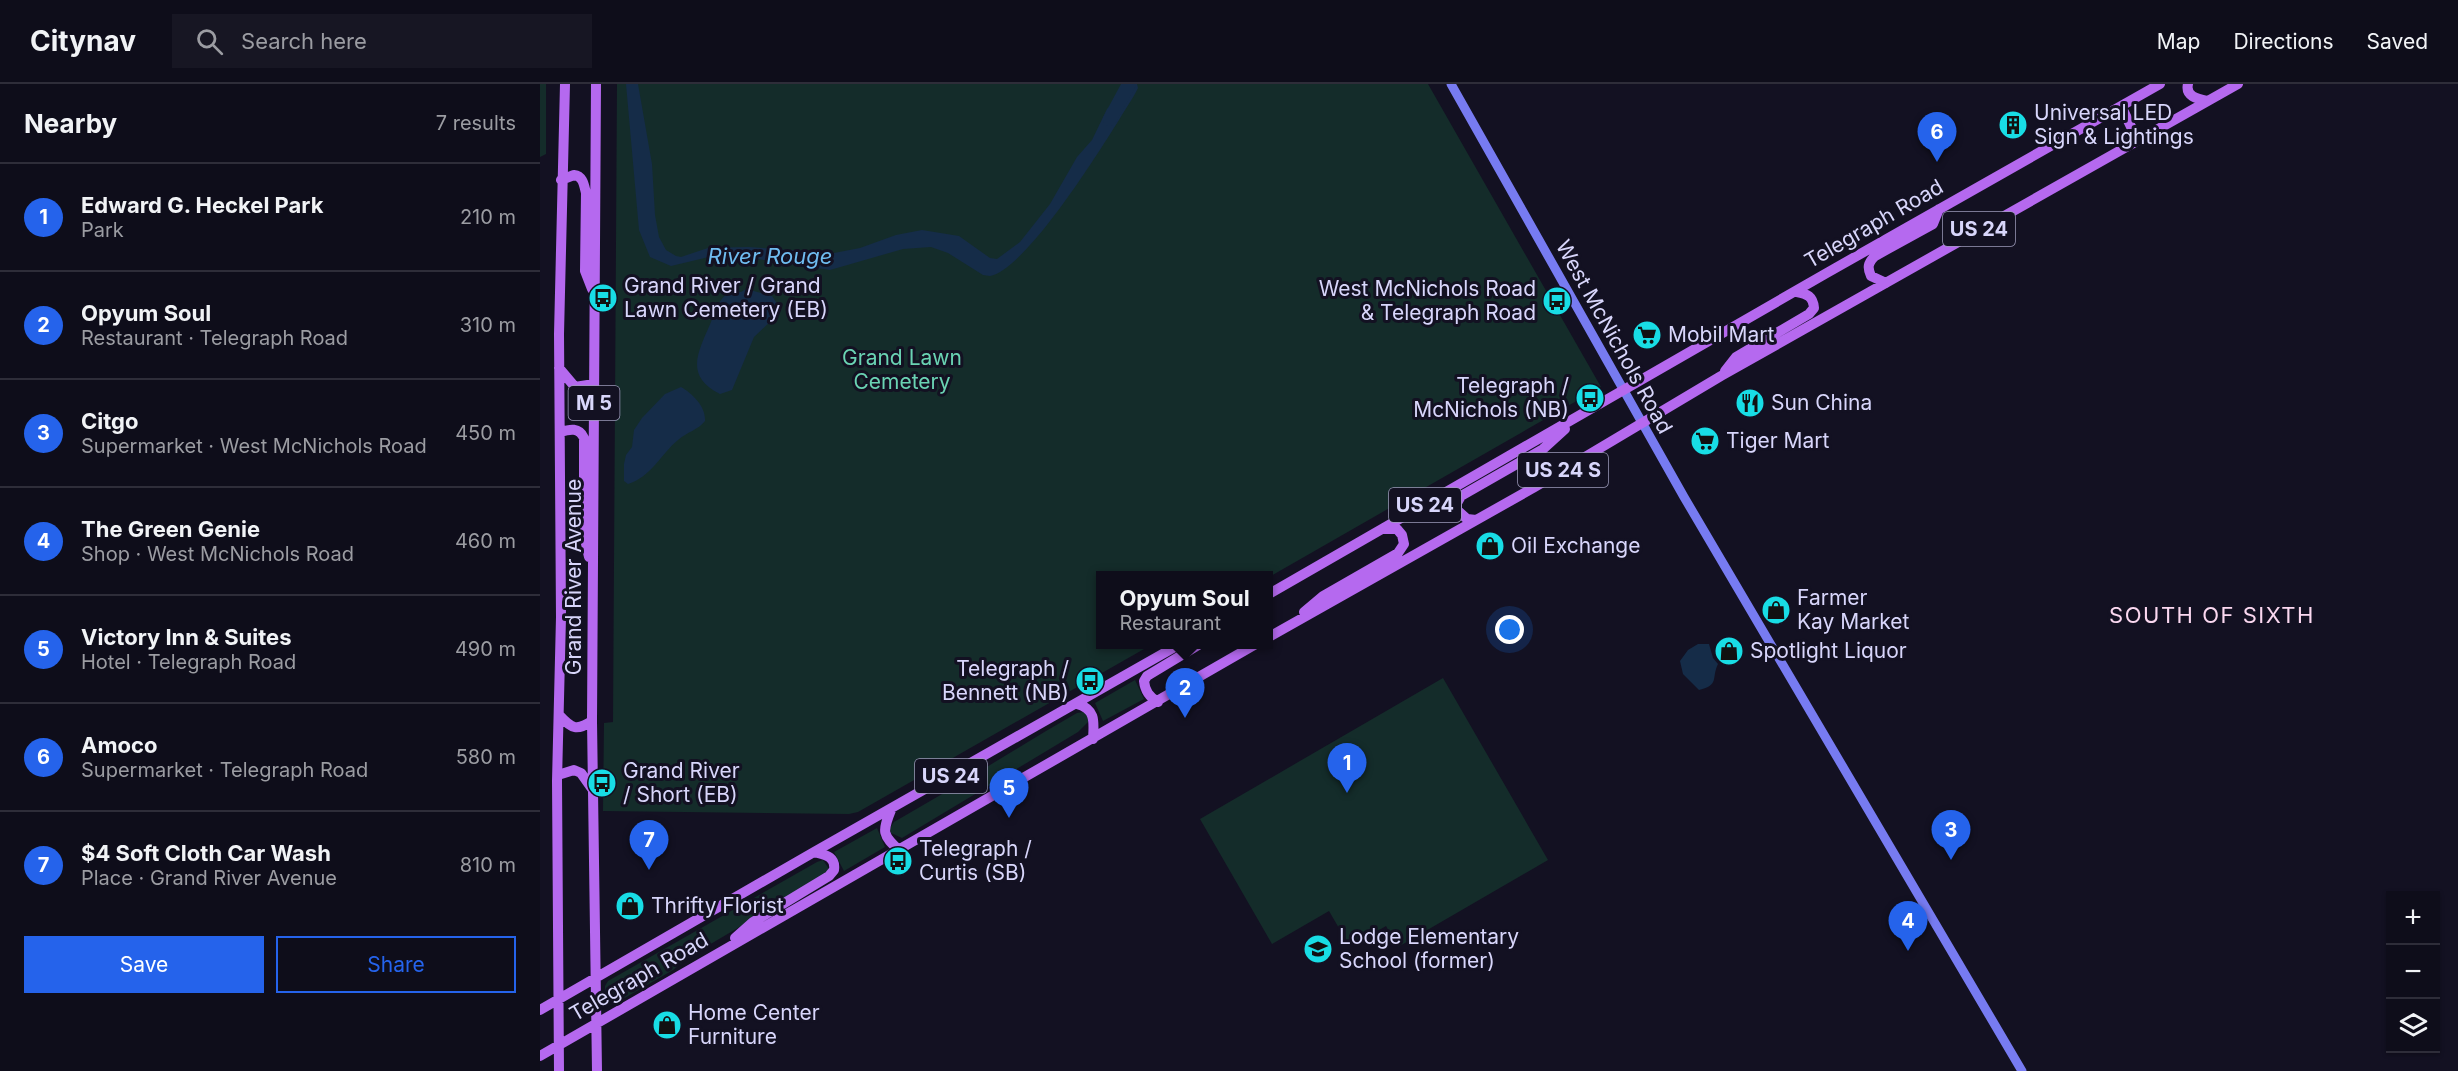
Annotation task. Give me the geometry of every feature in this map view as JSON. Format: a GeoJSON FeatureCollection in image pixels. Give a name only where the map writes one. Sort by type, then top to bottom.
{"type":"FeatureCollection","features":[{"type":"Feature","properties":{"kind":"main road","name":"Grand River Avenue"},"geometry":{"type":"LineString","coordinates":[[559,1071],[559,368],[561,180],[565,84]]}},
{"type":"Feature","properties":{"kind":"main road","name":"Grand River Avenue"},"geometry":{"type":"LineString","coordinates":[[596,84],[592,721],[597,1071]]}},
{"type":"Feature","properties":{"kind":"main road","name":"West McNichols Road"},"geometry":{"type":"LineString","coordinates":[[1451,84],[1642,423],[2022,1071]]}},
{"type":"Feature","properties":{"kind":"main road","name":"Telegraph Road"},"geometry":{"type":"LineString","coordinates":[[1273,592],[2160,84]]}},
{"type":"Feature","properties":{"kind":"main road"},"geometry":{"type":"LineString","coordinates":[[2188,84],[2188,91],[2191,95],[2207,101]]}},
{"type":"Feature","properties":{"kind":"main road","name":"Telegraph Road"},"geometry":{"type":"LineString","coordinates":[[1273,635],[1480,518],[1721,376],[2238,84]]}},
{"type":"Feature","properties":{"kind":"main road"},"geometry":{"type":"LineString","coordinates":[[2114,110],[2124,112],[2131,122],[2134,133],[2130,144]]}},
{"type":"Feature","properties":{"kind":"main road"},"geometry":{"type":"LineString","coordinates":[[561,180],[574,175],[580,177],[584,183],[586,193],[585,271],[595,294]]}},
{"type":"Feature","properties":{"kind":"main road"},"geometry":{"type":"LineString","coordinates":[[1886,283],[1870,276],[1868,264],[1875,256],[1933,224],[1939,209]]}},
{"type":"Feature","properties":{"kind":"main road","name":"Telegraph Road"},"geometry":{"type":"LineString","coordinates":[[1721,376],[1736,357],[1809,314],[1814,308],[1811,298],[1807,294],[1797,292]]}},
{"type":"Feature","properties":{"kind":"main road"},"geometry":{"type":"LineString","coordinates":[[559,368],[575,387],[594,384]]}},
{"type":"Feature","properties":{"kind":"main road","name":"Telegraph Road"},"geometry":{"type":"LineString","coordinates":[[1480,518],[1467,519],[1457,510],[1457,503],[1461,496],[1543,449],[1580,415]]}},
{"type":"Feature","properties":{"kind":"main road"},"geometry":{"type":"LineString","coordinates":[[560,432],[574,429],[582,433],[584,438],[584,535],[593,572]]}},
{"type":"Feature","properties":{"kind":"main road"},"geometry":{"type":"LineString","coordinates":[[1283,629],[1323,596],[1398,553],[1404,544],[1402,535],[1397,529],[1383,529]]}},
{"type":"Feature","properties":{"kind":"main road","name":"Telegraph Road"},"geometry":{"type":"LineString","coordinates":[[540,1010],[1173,649]]}},
{"type":"Feature","properties":{"kind":"main road"},"geometry":{"type":"LineString","coordinates":[[1158,702],[1149,696],[1146,690],[1144,681],[1147,676],[1193,649]]}},
{"type":"Feature","properties":{"kind":"main road","name":"Telegraph Road"},"geometry":{"type":"LineString","coordinates":[[540,1056],[1249,649]]}},
{"type":"Feature","properties":{"kind":"main road"},"geometry":{"type":"LineString","coordinates":[[1077,704],[1088,707],[1091,712],[1094,723],[1093,739]]}},
{"type":"Feature","properties":{"kind":"main road"},"geometry":{"type":"LineString","coordinates":[[560,716],[573,729],[579,729],[592,721]]}},
{"type":"Feature","properties":{"kind":"main road"},"geometry":{"type":"LineString","coordinates":[[558,775],[574,770],[581,773],[593,790]]}},
{"type":"Feature","properties":{"kind":"main road"},"geometry":{"type":"LineString","coordinates":[[891,810],[884,832],[887,839],[900,851]]}},
{"type":"Feature","properties":{"kind":"main road"},"geometry":{"type":"LineString","coordinates":[[716,954],[753,922],[829,876],[834,870],[833,859],[814,852]]}},
{"type":"Feature","properties":{"kind":"green space"},"geometry":{"type":"Polygon","coordinates":[[[540,84],[546,84],[546,154],[540,157],[540,84]]]}},
{"type":"Feature","properties":{"kind":"green space","name":"Grand Lawn Cemetery"},"geometry":{"type":"Polygon","coordinates":[[[617,84],[1428,84],[1601,387],[1273,575],[1273,571],[1096,571],[1096,649],[1144,649],[858,812],[849,814],[603,811],[604,723],[613,722],[617,84]]]}},
{"type":"Feature","properties":{"kind":"green space"},"geometry":{"type":"Polygon","coordinates":[[[1443,678],[1548,860],[1398,947],[1386,926],[1350,947],[1329,911],[1272,944],[1200,819],[1443,678]]]}},
{"type":"Feature","properties":{"kind":"green space"},"geometry":{"type":"Polygon","coordinates":[[[1135,680],[1144,699],[1103,721],[1095,703],[1135,680]]]}},
{"type":"Feature","properties":{"kind":"green space"},"geometry":{"type":"Polygon","coordinates":[[[1083,712],[1088,715],[1088,722],[1078,732],[902,838],[891,833],[890,828],[894,822],[1077,713],[1083,712]]]}},
{"type":"Feature","properties":{"kind":"green space"},"geometry":{"type":"Polygon","coordinates":[[[877,828],[885,847],[844,871],[834,852],[877,828]]]}},
{"type":"Feature","properties":{"kind":"green space"},"geometry":{"type":"Polygon","coordinates":[[[823,860],[829,869],[821,879],[616,1003],[610,1005],[605,1000],[605,986],[608,981],[823,860]]]}},
{"type":"Feature","properties":{"kind":"water"},"geometry":{"type":"Polygon","coordinates":[[[626,84],[638,84],[652,164],[655,215],[659,237],[666,250],[681,257],[708,248],[748,247],[834,253],[922,230],[959,236],[990,258],[997,259],[1020,242],[1050,204],[1077,157],[1092,140],[1107,109],[1123,102],[1131,88],[1130,84],[1137,84],[1138,88],[1079,182],[1042,232],[1023,253],[1005,268],[990,276],[983,275],[948,253],[931,247],[903,249],[830,270],[738,256],[713,256],[671,266],[650,257],[639,230],[626,84]]]}},
{"type":"Feature","properties":{"kind":"water"},"geometry":{"type":"Polygon","coordinates":[[[746,289],[772,296],[778,305],[772,320],[754,337],[732,390],[720,394],[708,387],[701,379],[697,362],[699,353],[720,301],[731,291],[741,292],[746,289]]]}},
{"type":"Feature","properties":{"kind":"water"},"geometry":{"type":"Polygon","coordinates":[[[681,387],[698,401],[705,421],[678,440],[643,476],[628,484],[624,481],[624,464],[626,455],[632,447],[634,430],[665,394],[681,387]]]}},
{"type":"Feature","properties":{"kind":"water"},"geometry":{"type":"Polygon","coordinates":[[[1698,644],[1709,644],[1713,658],[1718,664],[1710,686],[1699,690],[1683,674],[1680,661],[1688,650],[1698,644]]]}},
{"type":"Feature","properties":{"kind":"waterway","name":"River Rouge"},"geometry":{"type":"LineString","coordinates":[[1110,119],[1129,84]]}},
{"type":"Feature","properties":{"kind":"place","name":"Universal LED Sign & Lightings"},"geometry":{"type":"Point","coordinates":[2013,125]}},
{"type":"Feature","properties":{"kind":"place","name":"Amoco"},"geometry":{"type":"Point","coordinates":[1937,162]}},
{"type":"Feature","properties":{"kind":"place","name":"Grand River / Grand Lawn Cemetery (EB)"},"geometry":{"type":"Point","coordinates":[603,298]}},
{"type":"Feature","properties":{"kind":"place","name":"West McNichols Road & Telegraph Road"},"geometry":{"type":"Point","coordinates":[1557,301]}},
{"type":"Feature","properties":{"kind":"place","name":"Mobil Mart"},"geometry":{"type":"Point","coordinates":[1647,335]}},
{"type":"Feature","properties":{"kind":"place","name":"Telegraph / McNichols (NB)"},"geometry":{"type":"Point","coordinates":[1590,398]}},
{"type":"Feature","properties":{"kind":"place","name":"Sun China"},"geometry":{"type":"Point","coordinates":[1750,403]}},
{"type":"Feature","properties":{"kind":"place","name":"Tiger Mart"},"geometry":{"type":"Point","coordinates":[1705,441]}},
{"type":"Feature","properties":{"kind":"place","name":"Oil Exchange"},"geometry":{"type":"Point","coordinates":[1490,546]}},
{"type":"Feature","properties":{"kind":"place","name":"Farmer Kay Market"},"geometry":{"type":"Point","coordinates":[1776,610]}},
{"type":"Feature","properties":{"kind":"place","name":"Spotlight Liquor"},"geometry":{"type":"Point","coordinates":[1729,651]}},
{"type":"Feature","properties":{"kind":"place","name":"Telegraph / Bennett (NB)"},"geometry":{"type":"Point","coordinates":[1090,681]}},
{"type":"Feature","properties":{"kind":"place","name":"Opyum Soul"},"geometry":{"type":"Point","coordinates":[1185,718]}},
{"type":"Feature","properties":{"kind":"place","name":"Grand River / Short (EB)"},"geometry":{"type":"Point","coordinates":[602,783]}},
{"type":"Feature","properties":{"kind":"place","name":"Edward G. Heckel Park"},"geometry":{"type":"Point","coordinates":[1347,793]}},
{"type":"Feature","properties":{"kind":"place","name":"Victory Inn & Suites"},"geometry":{"type":"Point","coordinates":[1009,818]}},
{"type":"Feature","properties":{"kind":"place","name":"Citgo"},"geometry":{"type":"Point","coordinates":[1951,860]}},
{"type":"Feature","properties":{"kind":"place","name":"Telegraph / Curtis (SB)"},"geometry":{"type":"Point","coordinates":[898,861]}},
{"type":"Feature","properties":{"kind":"place","name":"$4 Soft Cloth Car Wash"},"geometry":{"type":"Point","coordinates":[649,870]}},
{"type":"Feature","properties":{"kind":"place","name":"Thrifty Florist"},"geometry":{"type":"Point","coordinates":[630,906]}},
{"type":"Feature","properties":{"kind":"place","name":"Lodge Elementary School (former)"},"geometry":{"type":"Point","coordinates":[1318,949]}},
{"type":"Feature","properties":{"kind":"place","name":"The Green Genie"},"geometry":{"type":"Point","coordinates":[1908,951]}},
{"type":"Feature","properties":{"kind":"place","name":"Home Center Furniture"},"geometry":{"type":"Point","coordinates":[667,1025]}},
{"type":"Feature","properties":{"kind":"district","name":"SOUTH OF SIXTH"},"geometry":{"type":"Point","coordinates":[2212,615]}}]}
